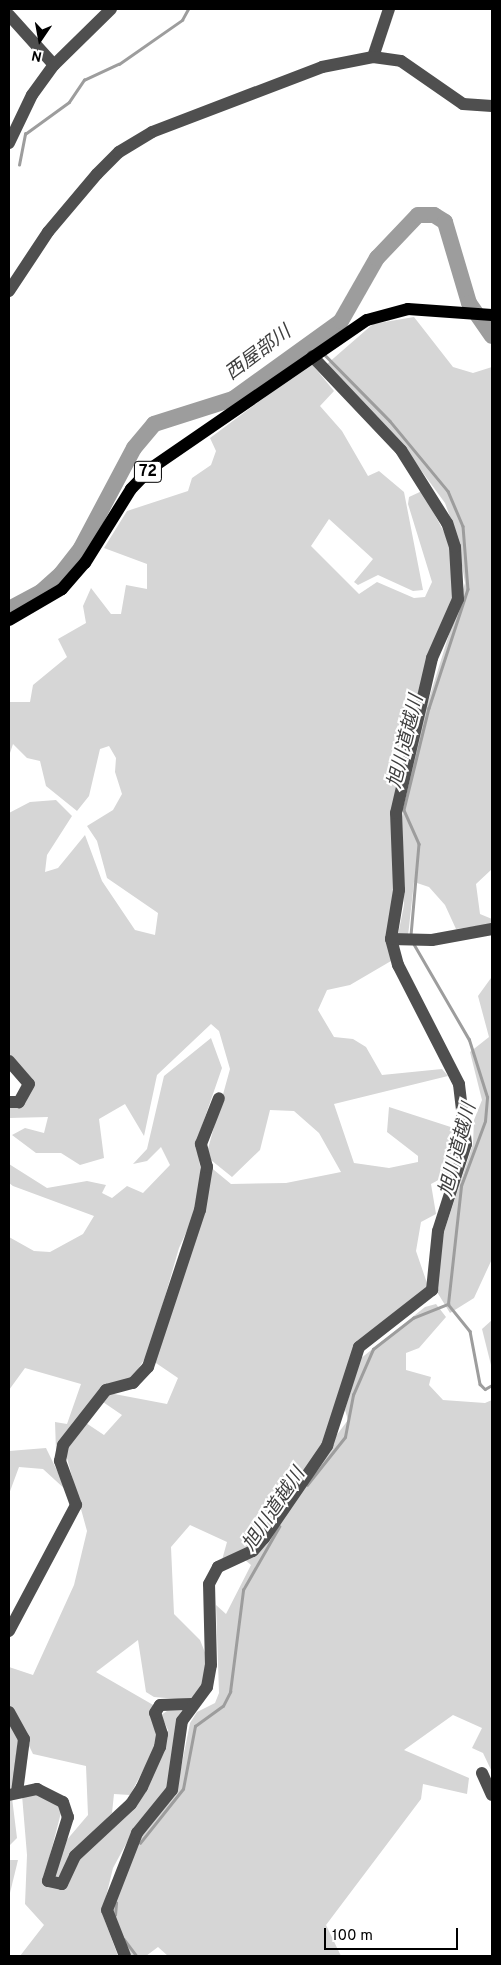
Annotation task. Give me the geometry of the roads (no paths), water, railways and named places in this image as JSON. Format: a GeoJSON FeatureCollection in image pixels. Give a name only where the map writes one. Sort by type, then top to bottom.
{"type":"FeatureCollection","features":[{"type":"Feature","properties":{"kind":"main road","name":"72"},"geometry":{"type":"LineString","coordinates":[[9,620],[62,589],[85,563],[125,497],[150,469],[367,320],[392,312],[492,315]]}},
{"type":"Feature","properties":{"kind":"street"},"geometry":{"type":"LineString","coordinates":[[9,143],[32,94],[54,65],[111,9]]}},
{"type":"Feature","properties":{"kind":"street"},"geometry":{"type":"LineString","coordinates":[[374,57],[389,9]]}},
{"type":"Feature","properties":{"kind":"street"},"geometry":{"type":"LineString","coordinates":[[9,15],[54,65]]}},
{"type":"Feature","properties":{"kind":"street"},"geometry":{"type":"LineString","coordinates":[[9,291],[48,232],[90,181],[134,142],[322,67],[374,57],[401,61],[462,104],[492,106]]}},
{"type":"Feature","properties":{"kind":"street"},"geometry":{"type":"LineString","coordinates":[[125,1956],[107,1910],[136,1833],[172,1790],[182,1721],[192,1704],[207,1687],[211,1665],[209,1584],[218,1567],[253,1551],[327,1446],[359,1347],[432,1290],[430,1268],[438,1231],[463,1158],[467,1123],[459,1084],[398,965],[391,939],[399,890],[396,813],[432,658],[460,584],[447,523],[423,483],[379,424],[320,352]]}},
{"type":"Feature","properties":{"kind":"street"},"geometry":{"type":"LineString","coordinates":[[391,939],[420,940],[492,929]]}},
{"type":"Feature","properties":{"kind":"street"},"geometry":{"type":"LineString","coordinates":[[9,1061],[29,1084],[19,1102],[9,1102]]}},
{"type":"Feature","properties":{"kind":"street"},"geometry":{"type":"LineString","coordinates":[[9,1631],[76,1505],[60,1461],[63,1445],[106,1390],[133,1383],[148,1366],[200,1210],[207,1167],[201,1144],[218,1098]]}},
{"type":"Feature","properties":{"kind":"street"},"geometry":{"type":"LineString","coordinates":[[9,1712],[24,1739],[13,1793],[37,1789],[63,1802],[68,1817],[48,1881],[62,1884],[75,1856],[131,1804],[142,1787],[160,1747],[162,1734],[155,1713],[160,1706],[192,1704]]}},
{"type":"Feature","properties":{"kind":"street"},"geometry":{"type":"LineString","coordinates":[[482,1774],[492,1795]]}},
{"type":"Feature","properties":{"kind":"waterway"},"geometry":{"type":"LineString","coordinates":[[19,165],[25,134],[69,102],[84,80],[119,64],[182,20],[188,9]]}},
{"type":"Feature","properties":{"kind":"waterway","name":"西屋部川"},"geometry":{"type":"LineString","coordinates":[[9,609],[41,592],[61,574],[81,548],[134,448],[154,424],[233,399],[341,321],[377,258],[418,215],[434,215],[445,222],[469,303],[492,336]]}},
{"type":"Feature","properties":{"kind":"waterway","name":"旭川道越川"},"geometry":{"type":"LineString","coordinates":[[311,339],[318,347]]}},
{"type":"Feature","properties":{"kind":"waterway","name":"旭川道越川"},"geometry":{"type":"LineString","coordinates":[[323,353],[390,421],[448,491],[463,526],[468,589],[429,708],[404,810],[419,844],[411,935]]}},
{"type":"Feature","properties":{"kind":"waterway","name":"旭川道越川"},"geometry":{"type":"LineString","coordinates":[[307,1485],[345,1437],[353,1395],[373,1349],[413,1318],[448,1304],[461,1186],[485,1121],[487,1097],[469,1040],[414,945]]}},
{"type":"Feature","properties":{"kind":"waterway"},"geometry":{"type":"LineString","coordinates":[[448,1304],[470,1331],[480,1384],[485,1389],[492,1385]]}},
{"type":"Feature","properties":{"kind":"waterway","name":"旭川道越川"},"geometry":{"type":"LineString","coordinates":[[140,1843],[183,1789],[195,1726],[223,1706],[230,1692],[243,1590],[279,1527]]}},
{"type":"Feature","properties":{"kind":"waterway","name":"旭川道越川"},"geometry":{"type":"LineString","coordinates":[[115,1915],[116,1903]]}},
{"type":"Feature","properties":{"kind":"waterway"},"geometry":{"type":"LineString","coordinates":[[124,1939],[137,1956]]}}]}
